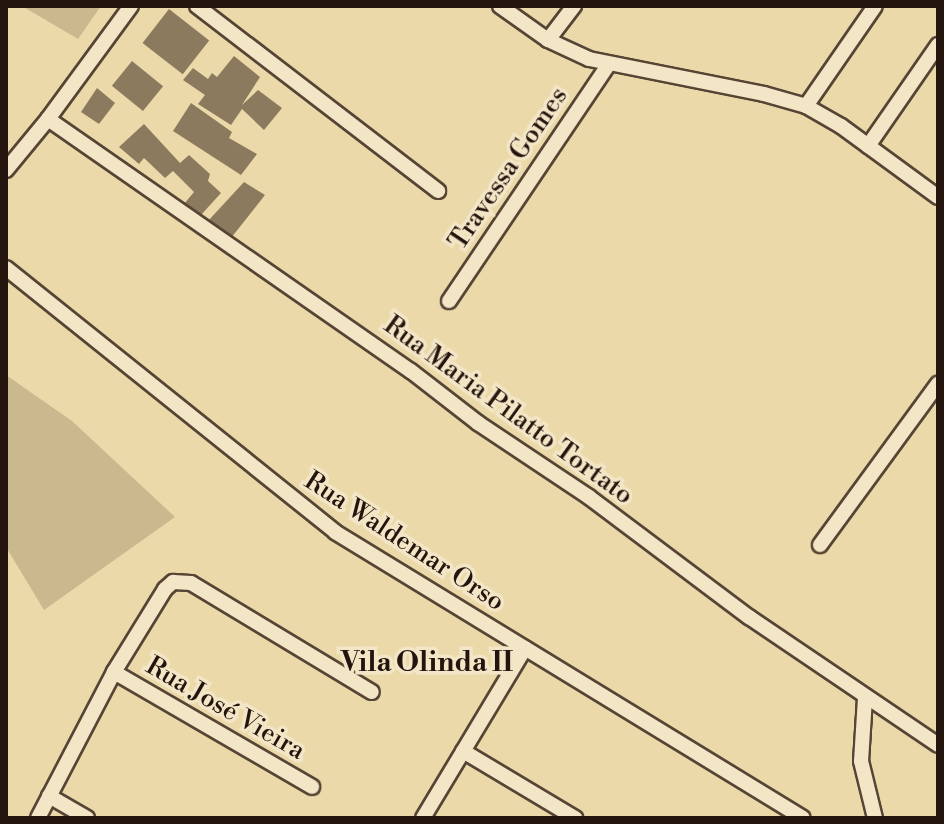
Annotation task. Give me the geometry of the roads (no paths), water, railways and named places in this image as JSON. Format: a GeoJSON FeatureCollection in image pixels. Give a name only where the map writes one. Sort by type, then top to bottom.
{"type":"FeatureCollection","features":[{"type":"Feature","properties":{"kind":"street"},"geometry":{"type":"LineString","coordinates":[[6,170],[48,119],[131,6]]}},
{"type":"Feature","properties":{"kind":"street"},"geometry":{"type":"LineString","coordinates":[[197,6],[438,191]]}},
{"type":"Feature","properties":{"kind":"street"},"geometry":{"type":"LineString","coordinates":[[500,6],[548,40],[608,65],[764,94],[806,106],[938,197]]}},
{"type":"Feature","properties":{"kind":"street"},"geometry":{"type":"LineString","coordinates":[[548,40],[574,6]]}},
{"type":"Feature","properties":{"kind":"street"},"geometry":{"type":"LineString","coordinates":[[806,106],[875,6]]}},
{"type":"Feature","properties":{"kind":"street"},"geometry":{"type":"LineString","coordinates":[[868,146],[938,45]]}},
{"type":"Feature","properties":{"kind":"street","name":"Travessa Gomes"},"geometry":{"type":"LineString","coordinates":[[449,301],[608,65]]}},
{"type":"Feature","properties":{"kind":"street","name":"Rua Maria Pilatto Tortato"},"geometry":{"type":"LineString","coordinates":[[48,119],[411,371],[478,423],[589,497],[715,593],[938,745]]}},
{"type":"Feature","properties":{"kind":"street","name":"Rua Waldemar Orso"},"geometry":{"type":"LineString","coordinates":[[6,268],[335,532],[803,818]]}},
{"type":"Feature","properties":{"kind":"street"},"geometry":{"type":"LineString","coordinates":[[820,545],[938,384]]}},
{"type":"Feature","properties":{"kind":"street"},"geometry":{"type":"LineString","coordinates":[[38,818],[114,672],[165,589],[182,580],[372,692]]}},
{"type":"Feature","properties":{"kind":"street"},"geometry":{"type":"LineString","coordinates":[[423,818],[525,648]]}},
{"type":"Feature","properties":{"kind":"street","name":"Rua José Vieira"},"geometry":{"type":"LineString","coordinates":[[114,672],[312,787]]}},
{"type":"Feature","properties":{"kind":"street"},"geometry":{"type":"LineString","coordinates":[[865,698],[861,761],[875,818]]}},
{"type":"Feature","properties":{"kind":"street"},"geometry":{"type":"LineString","coordinates":[[463,751],[575,818]]}},
{"type":"Feature","properties":{"kind":"street"},"geometry":{"type":"LineString","coordinates":[[49,796],[87,818]]}},
{"type":"Feature","properties":{"kind":"district","name":"Vila Olinda II"},"geometry":{"type":"Point","coordinates":[427,663]}}]}
